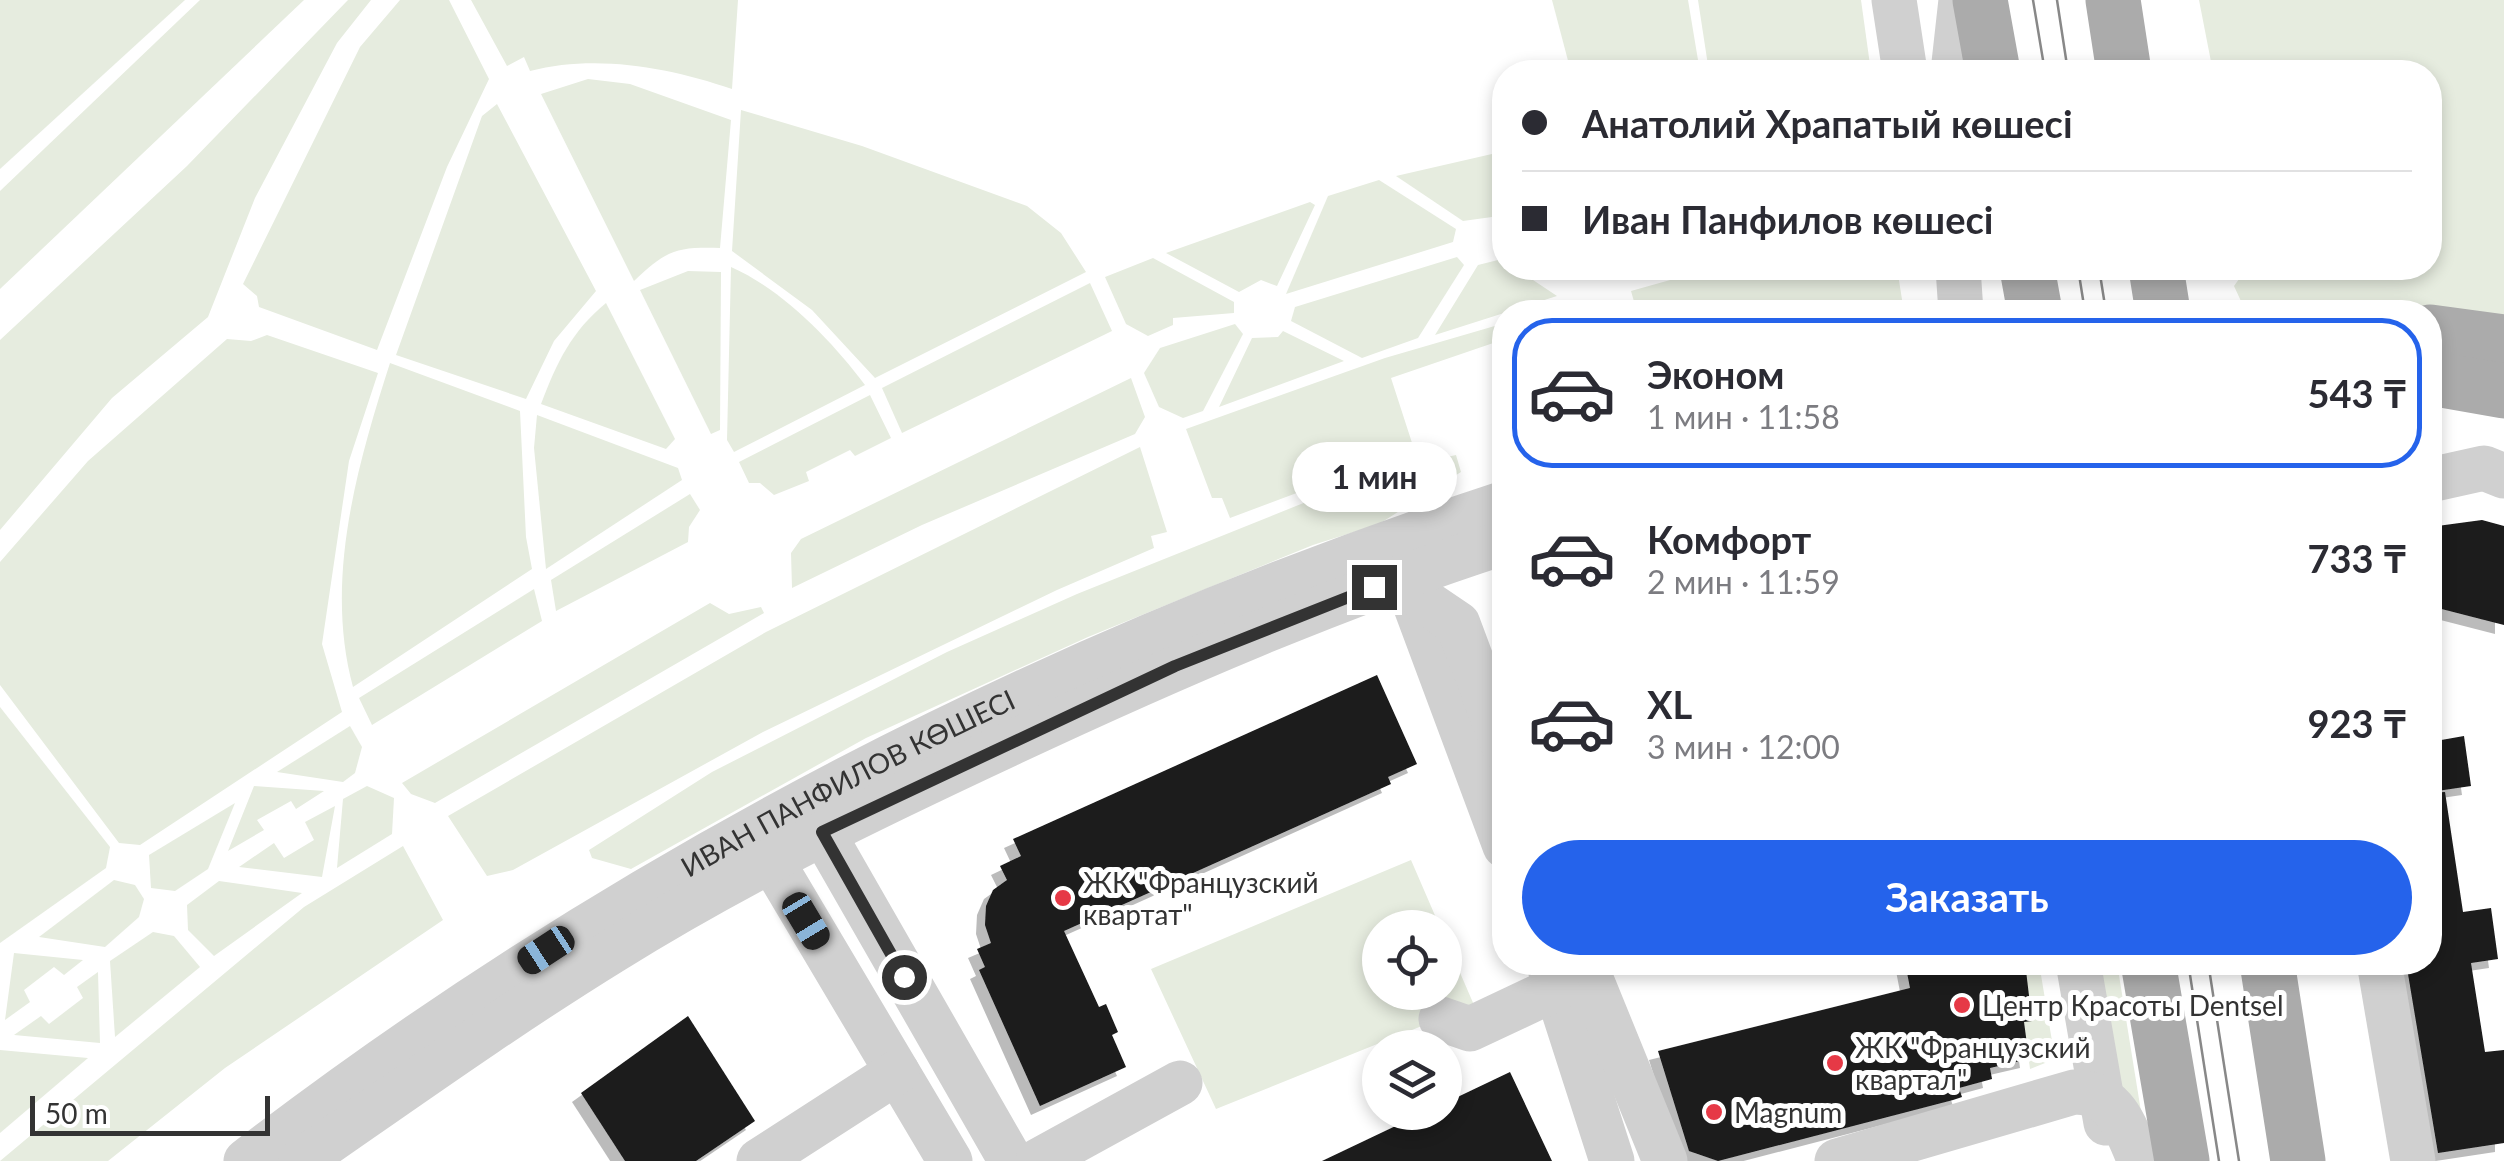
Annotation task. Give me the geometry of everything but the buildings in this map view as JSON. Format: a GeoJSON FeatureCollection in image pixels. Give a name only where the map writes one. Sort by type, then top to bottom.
{"type":"FeatureCollection","features":[{"type":"Feature","properties":{"kind":"main road"},"geometry":{"type":"LineString","coordinates":[[1980,0],[1991,60]]}},
{"type":"Feature","properties":{"kind":"main road"},"geometry":{"type":"LineString","coordinates":[[2113,0],[2122,60]]}},
{"type":"Feature","properties":{"kind":"main road"},"geometry":{"type":"LineString","coordinates":[[2442,334],[2504,342]]}},
{"type":"Feature","properties":{"kind":"main road"},"geometry":{"type":"LineString","coordinates":[[2442,380],[2504,391]]}},
{"type":"Feature","properties":{"kind":"main road"},"geometry":{"type":"LineString","coordinates":[[2150,975],[2182,1161]]}},
{"type":"Feature","properties":{"kind":"main road"},"geometry":{"type":"LineString","coordinates":[[2269,975],[2298,1161]]}},
{"type":"Feature","properties":{"kind":"street"},"geometry":{"type":"LineString","coordinates":[[1894,0],[1903,60]]}},
{"type":"Feature","properties":{"kind":"street"},"geometry":{"type":"LineString","coordinates":[[1954,60],[1961,0]]}},
{"type":"Feature","properties":{"kind":"street"},"geometry":{"type":"LineString","coordinates":[[2442,477],[2484,468],[2504,476]]}},
{"type":"Feature","properties":{"kind":"street","name":"ИВАН ПАНФИЛОВ КӨШЕСІ"},"geometry":{"type":"LineString","coordinates":[[1403,570],[1492,512]]}},
{"type":"Feature","properties":{"kind":"street","name":"ИВАН ПАНФИЛОВ КӨШЕСІ"},"geometry":{"type":"LineString","coordinates":[[246,1161],[402,1043],[574,931],[762,844],[813,816],[1403,570],[1492,546]]}},
{"type":"Feature","properties":{"kind":"street"},"geometry":{"type":"LineString","coordinates":[[1403,570],[1458,624],[1492,715]]}},
{"type":"Feature","properties":{"kind":"street"},"geometry":{"type":"LineString","coordinates":[[1403,570],[1492,811]]}},
{"type":"Feature","properties":{"kind":"street"},"geometry":{"type":"LineString","coordinates":[[813,816],[1010,1161]]}},
{"type":"Feature","properties":{"kind":"street"},"geometry":{"type":"LineString","coordinates":[[762,844],[950,1161]]}},
{"type":"Feature","properties":{"kind":"street","name":"ИВАН ПАНФИЛОВ КӨШЕСІ"},"geometry":{"type":"LineString","coordinates":[[301,1161],[762,844]]}},
{"type":"Feature","properties":{"kind":"street"},"geometry":{"type":"LineString","coordinates":[[1440,1018],[1470,1029],[1557,975]]}},
{"type":"Feature","properties":{"kind":"street"},"geometry":{"type":"LineString","coordinates":[[1564,975],[1612,1161]]}},
{"type":"Feature","properties":{"kind":"street"},"geometry":{"type":"LineString","coordinates":[[1565,975],[1665,1161]]}},
{"type":"Feature","properties":{"kind":"street"},"geometry":{"type":"LineString","coordinates":[[2080,975],[2112,1161]]}},
{"type":"Feature","properties":{"kind":"street"},"geometry":{"type":"LineString","coordinates":[[2381,975],[2413,1161]]}},
{"type":"Feature","properties":{"kind":"street"},"geometry":{"type":"LineString","coordinates":[[759,1161],[897,1072]]}},
{"type":"Feature","properties":{"kind":"street"},"geometry":{"type":"LineString","coordinates":[[1038,1161],[1180,1083]]}},
{"type":"Feature","properties":{"kind":"street"},"geometry":{"type":"LineString","coordinates":[[1837,1161],[2074,1092],[2102,1096],[2116,1108],[2140,1161]]}},
{"type":"Feature","properties":{"kind":"shaded area"},"geometry":{"type":"Polygon","coordinates":[[[0,0],[185,0],[0,169],[0,0]]]}},
{"type":"Feature","properties":{"kind":"shaded area"},"geometry":{"type":"Polygon","coordinates":[[[200,0],[304,0],[0,289],[0,191],[200,0]]]}},
{"type":"Feature","properties":{"kind":"shaded area"},"geometry":{"type":"Polygon","coordinates":[[[348,0],[371,0],[337,43],[255,198],[208,317],[112,398],[0,530],[0,340],[187,166],[348,0]]]}},
{"type":"Feature","properties":{"kind":"shaded area"},"geometry":{"type":"Polygon","coordinates":[[[400,0],[449,0],[489,79],[447,167],[377,350],[259,307],[257,296],[243,284],[360,47],[400,0]]]}},
{"type":"Feature","properties":{"kind":"shaded area"},"geometry":{"type":"Polygon","coordinates":[[[471,0],[738,0],[732,89],[631,65],[580,64],[530,71],[524,57],[507,66],[471,0]]]}},
{"type":"Feature","properties":{"kind":"shaded area"},"geometry":{"type":"Polygon","coordinates":[[[1552,0],[1688,0],[1698,60],[1568,60],[1552,0]]]}},
{"type":"Feature","properties":{"kind":"shaded area"},"geometry":{"type":"Polygon","coordinates":[[[1698,0],[1861,0],[1869,60],[1707,60],[1698,0]]]}},
{"type":"Feature","properties":{"kind":"shaded area"},"geometry":{"type":"Polygon","coordinates":[[[2199,0],[2504,0],[2504,325],[2442,314],[2442,300],[2240,300],[2234,286],[2238,280],[2442,280],[2442,60],[2211,60],[2199,0]]]}},
{"type":"Feature","properties":{"kind":"shaded area"},"geometry":{"type":"Polygon","coordinates":[[[588,79],[630,84],[731,120],[720,248],[672,252],[634,281],[541,94],[588,79]]]}},
{"type":"Feature","properties":{"kind":"shaded area"},"geometry":{"type":"Polygon","coordinates":[[[497,104],[596,291],[554,341],[526,399],[396,355],[482,116],[497,104]]]}},
{"type":"Feature","properties":{"kind":"shaded area"},"geometry":{"type":"Polygon","coordinates":[[[741,110],[862,146],[1027,206],[1061,233],[1086,272],[875,378],[812,310],[732,251],[741,110]]]}},
{"type":"Feature","properties":{"kind":"shaded area"},"geometry":{"type":"Polygon","coordinates":[[[1492,154],[1492,217],[1463,221],[1396,176],[1492,154]]]}},
{"type":"Feature","properties":{"kind":"shaded area"},"geometry":{"type":"Polygon","coordinates":[[[1379,180],[1456,229],[1453,242],[1286,294],[1328,196],[1379,180]]]}},
{"type":"Feature","properties":{"kind":"shaded area"},"geometry":{"type":"Polygon","coordinates":[[[1310,202],[1315,205],[1277,286],[1261,280],[1239,292],[1166,253],[1310,202]]]}},
{"type":"Feature","properties":{"kind":"shaded area"},"geometry":{"type":"Polygon","coordinates":[[[1457,257],[1464,265],[1418,338],[1362,358],[1291,321],[1295,307],[1457,257]]]}},
{"type":"Feature","properties":{"kind":"shaded area"},"geometry":{"type":"Polygon","coordinates":[[[1153,258],[1234,302],[1234,313],[1173,318],[1173,325],[1148,336],[1126,324],[1105,277],[1153,258]]]}},
{"type":"Feature","properties":{"kind":"shaded area"},"geometry":{"type":"Polygon","coordinates":[[[1492,262],[1492,280],[1533,280],[1557,296],[1544,300],[1492,300],[1492,317],[1435,335],[1478,265],[1492,262]]]}},
{"type":"Feature","properties":{"kind":"shaded area"},"geometry":{"type":"Polygon","coordinates":[[[731,267],[769,289],[805,318],[865,385],[734,452],[727,440],[731,267]]]}},
{"type":"Feature","properties":{"kind":"shaded area"},"geometry":{"type":"Polygon","coordinates":[[[688,271],[721,272],[720,430],[711,434],[640,290],[688,271]]]}},
{"type":"Feature","properties":{"kind":"shaded area"},"geometry":{"type":"Polygon","coordinates":[[[1670,280],[1899,280],[1902,300],[1634,300],[1631,291],[1670,280]]]}},
{"type":"Feature","properties":{"kind":"shaded area"},"geometry":{"type":"Polygon","coordinates":[[[1090,283],[1112,331],[902,433],[882,388],[1090,283]]]}},
{"type":"Feature","properties":{"kind":"shaded area"},"geometry":{"type":"Polygon","coordinates":[[[606,303],[675,439],[666,449],[541,404],[566,349],[606,303]]]}},
{"type":"Feature","properties":{"kind":"shaded area"},"geometry":{"type":"Polygon","coordinates":[[[1235,324],[1243,334],[1203,411],[1183,418],[1159,407],[1144,373],[1160,348],[1235,324]]]}},
{"type":"Feature","properties":{"kind":"shaded area"},"geometry":{"type":"Polygon","coordinates":[[[1492,327],[1492,343],[1391,378],[1414,449],[1230,518],[1222,498],[1212,498],[1186,429],[1385,358],[1492,327]]]}},
{"type":"Feature","properties":{"kind":"shaded area"},"geometry":{"type":"Polygon","coordinates":[[[1283,331],[1344,361],[1219,407],[1252,338],[1278,337],[1283,331]]]}},
{"type":"Feature","properties":{"kind":"shaded area"},"geometry":{"type":"Polygon","coordinates":[[[267,335],[378,373],[349,461],[322,644],[342,712],[140,845],[119,843],[0,685],[0,562],[88,461],[227,339],[251,341],[267,335]]]}},
{"type":"Feature","properties":{"kind":"shaded area"},"geometry":{"type":"Polygon","coordinates":[[[390,363],[520,411],[526,537],[532,569],[353,687],[345,647],[343,565],[356,483],[390,363]]]}},
{"type":"Feature","properties":{"kind":"shaded area"},"geometry":{"type":"Polygon","coordinates":[[[1131,378],[1145,417],[1135,434],[922,525],[792,588],[791,553],[801,539],[1131,378]]]}},
{"type":"Feature","properties":{"kind":"shaded area"},"geometry":{"type":"Polygon","coordinates":[[[870,395],[891,438],[855,456],[850,450],[806,472],[809,481],[774,495],[760,483],[749,483],[739,462],[870,395]]]}},
{"type":"Feature","properties":{"kind":"shaded area"},"geometry":{"type":"Polygon","coordinates":[[[537,415],[678,468],[682,480],[546,569],[534,448],[537,415]]]}},
{"type":"Feature","properties":{"kind":"shaded area"},"geometry":{"type":"Polygon","coordinates":[[[1140,447],[1167,532],[1151,536],[1154,548],[1057,590],[763,732],[513,870],[487,876],[448,816],[766,632],[1140,447]]]}},
{"type":"Feature","properties":{"kind":"shaded area"},"geometry":{"type":"Polygon","coordinates":[[[1456,455],[1461,472],[1379,524],[1313,545],[1088,637],[866,738],[631,869],[592,858],[589,850],[712,772],[947,652],[1077,594],[1311,500],[1401,467],[1456,455]]]}},
{"type":"Feature","properties":{"kind":"shaded area"},"geometry":{"type":"Polygon","coordinates":[[[690,494],[700,510],[689,527],[688,542],[556,611],[551,580],[690,494]]]}},
{"type":"Feature","properties":{"kind":"shaded area"},"geometry":{"type":"Polygon","coordinates":[[[534,589],[542,621],[372,725],[359,698],[534,589]]]}},
{"type":"Feature","properties":{"kind":"shaded area"},"geometry":{"type":"Polygon","coordinates":[[[710,603],[729,614],[761,607],[764,613],[435,803],[411,794],[402,783],[710,603]]]}},
{"type":"Feature","properties":{"kind":"shaded area"},"geometry":{"type":"Polygon","coordinates":[[[0,707],[110,847],[106,868],[0,943],[0,707]]]}},
{"type":"Feature","properties":{"kind":"shaded area"},"geometry":{"type":"Polygon","coordinates":[[[350,726],[362,747],[355,773],[343,782],[277,772],[350,726]]]}},
{"type":"Feature","properties":{"kind":"shaded area"},"geometry":{"type":"Polygon","coordinates":[[[254,786],[324,791],[296,809],[291,801],[257,820],[264,830],[228,851],[254,786]]]}},
{"type":"Feature","properties":{"kind":"shaded area"},"geometry":{"type":"Polygon","coordinates":[[[367,786],[394,798],[392,834],[337,868],[343,799],[367,786]]]}},
{"type":"Feature","properties":{"kind":"shaded area"},"geometry":{"type":"Polygon","coordinates":[[[235,803],[208,869],[175,891],[151,888],[149,855],[235,803]]]}},
{"type":"Feature","properties":{"kind":"shaded area"},"geometry":{"type":"Polygon","coordinates":[[[335,806],[322,877],[239,867],[274,843],[284,858],[314,840],[305,822],[335,806]]]}},
{"type":"Feature","properties":{"kind":"shaded area"},"geometry":{"type":"Polygon","coordinates":[[[403,846],[443,920],[225,1068],[108,1161],[0,1161],[304,907],[403,846]]]}},
{"type":"Feature","properties":{"kind":"shaded area"},"geometry":{"type":"Polygon","coordinates":[[[1411,860],[1433,910],[1362,910],[1362,1010],[1462,1010],[1412,1030],[1362,1030],[1362,1050],[1216,1109],[1151,969],[1411,860]]]}},
{"type":"Feature","properties":{"kind":"shaded area"},"geometry":{"type":"Polygon","coordinates":[[[114,880],[135,885],[144,899],[139,917],[105,947],[39,937],[114,880]]]}},
{"type":"Feature","properties":{"kind":"shaded area"},"geometry":{"type":"Polygon","coordinates":[[[219,881],[302,893],[214,956],[188,930],[187,905],[219,881]]]}},
{"type":"Feature","properties":{"kind":"shaded area"},"geometry":{"type":"Polygon","coordinates":[[[153,932],[174,936],[200,967],[115,1037],[110,961],[153,932]]]}},
{"type":"Feature","properties":{"kind":"shaded area"},"geometry":{"type":"Polygon","coordinates":[[[14,953],[83,960],[64,975],[54,967],[24,990],[30,1002],[5,1020],[14,953]]]}},
{"type":"Feature","properties":{"kind":"shaded area"},"geometry":{"type":"Polygon","coordinates":[[[98,972],[100,1043],[14,1035],[41,1016],[49,1024],[83,998],[77,987],[98,972]]]}},
{"type":"Feature","properties":{"kind":"shaded area"},"geometry":{"type":"Polygon","coordinates":[[[2018,975],[2041,975],[2055,1059],[2030,1069],[2018,975]]]}},
{"type":"Feature","properties":{"kind":"shaded area"},"geometry":{"type":"Polygon","coordinates":[[[2089,975],[2119,975],[2149,1161],[2142,1157],[2089,975]]]}},
{"type":"Feature","properties":{"kind":"shaded area"},"geometry":{"type":"Polygon","coordinates":[[[1462,977],[1474,1005],[1462,1010],[1462,977]]]}},
{"type":"Feature","properties":{"kind":"shaded area"},"geometry":{"type":"Polygon","coordinates":[[[0,1050],[88,1058],[0,1133],[0,1050]]]}},
{"type":"Feature","properties":{"kind":"tram line"},"geometry":{"type":"LineString","coordinates":[[2033,0],[2043,60]]}},
{"type":"Feature","properties":{"kind":"tram line"},"geometry":{"type":"LineString","coordinates":[[2057,0],[2066,60]]}},
{"type":"Feature","properties":{"kind":"tram line"},"geometry":{"type":"LineString","coordinates":[[2080,280],[2083,300]]}},
{"type":"Feature","properties":{"kind":"tram line"},"geometry":{"type":"LineString","coordinates":[[2101,280],[2104,300]]}},
{"type":"Feature","properties":{"kind":"tram line"},"geometry":{"type":"LineString","coordinates":[[2190,975],[2219,1161]]}},
{"type":"Feature","properties":{"kind":"tram line"},"geometry":{"type":"LineString","coordinates":[[2210,975],[2239,1161]]}},
{"type":"Feature","properties":{"kind":"place","name":"ЖК \"Французский квартат\""},"geometry":{"type":"Point","coordinates":[1063,898]}},
{"type":"Feature","properties":{"kind":"place","name":"Центр Красоты Dentsel"},"geometry":{"type":"Point","coordinates":[1962,1005]}},
{"type":"Feature","properties":{"kind":"place","name":"ЖК \"Французский квартал\""},"geometry":{"type":"Point","coordinates":[1835,1063]}},
{"type":"Feature","properties":{"kind":"place","name":"Magnum"},"geometry":{"type":"Point","coordinates":[1714,1112]}},
{"type":"Feature","properties":{"kind":"route"},"geometry":{"type":"LineString","coordinates":[[904,977],[822,832],[1175,666],[1374,587]]}}]}
